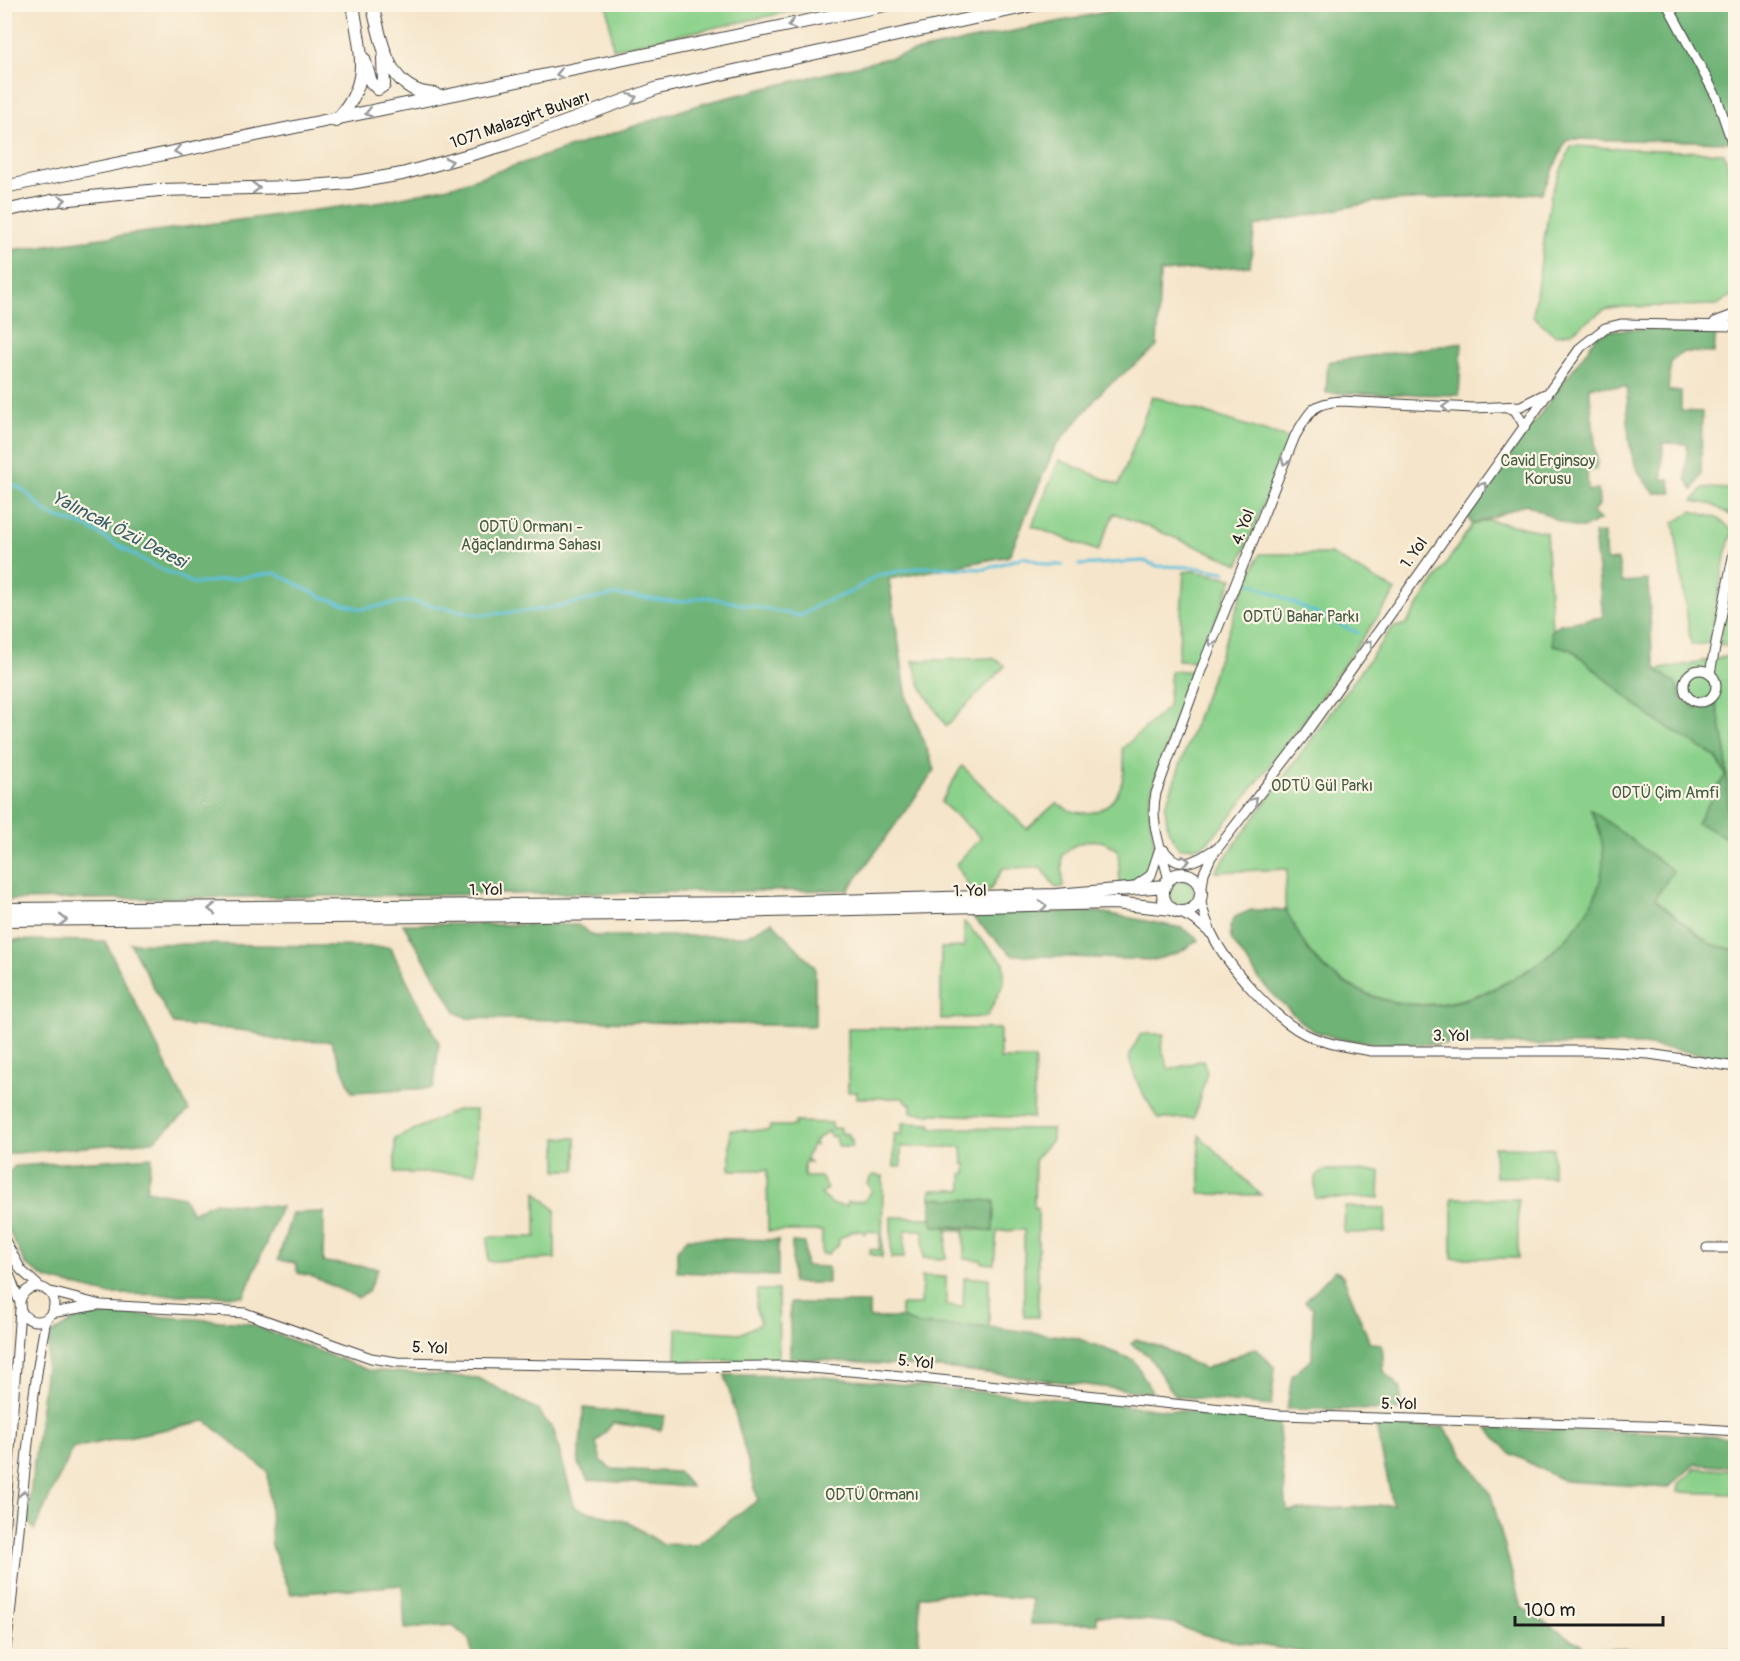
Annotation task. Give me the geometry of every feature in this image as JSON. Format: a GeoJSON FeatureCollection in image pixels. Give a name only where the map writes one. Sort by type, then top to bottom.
{"type":"FeatureCollection","features":[{"type":"Feature","properties":{"kind":"main road"},"geometry":{"type":"LineString","coordinates":[[336,121],[357,93],[360,79],[353,4]]}},
{"type":"Feature","properties":{"kind":"main road"},"geometry":{"type":"LineString","coordinates":[[372,4],[391,65],[401,83],[427,94],[454,94]]}},
{"type":"Feature","properties":{"kind":"main road","name":"1071 Malazgirt Bulvarı"},"geometry":{"type":"LineString","coordinates":[[4,187],[336,121],[454,94],[890,4]]}},
{"type":"Feature","properties":{"kind":"main road","name":"1071 Malazgirt Bulvarı"},"geometry":{"type":"LineString","coordinates":[[4,211],[51,201],[159,190],[297,188],[350,183],[402,174],[452,162],[504,145],[657,88],[1037,4]]}},
{"type":"Feature","properties":{"kind":"main road"},"geometry":{"type":"LineString","coordinates":[[357,34],[371,82],[374,87],[381,88],[386,81],[379,28]]}},
{"type":"Feature","properties":{"kind":"main road"},"geometry":{"type":"LineString","coordinates":[[1180,875],[1192,877],[1200,887],[1200,896],[1193,909],[1175,910],[1164,896],[1167,883],[1180,875]]}},
{"type":"Feature","properties":{"kind":"main road","name":"1. Yol"},"geometry":{"type":"LineString","coordinates":[[943,903],[1126,891],[1167,883]]}},
{"type":"Feature","properties":{"kind":"main road","name":"1. Yol"},"geometry":{"type":"LineString","coordinates":[[4,920],[109,915],[943,903],[1114,903],[1175,910]]}},
{"type":"Feature","properties":{"kind":"main road","name":"1. Yol"},"geometry":{"type":"LineString","coordinates":[[4,909],[109,915]]}},
{"type":"Feature","properties":{"kind":"street"},"geometry":{"type":"LineString","coordinates":[[1667,4],[1717,98],[1736,153]]}},
{"type":"Feature","properties":{"kind":"street"},"geometry":{"type":"LineString","coordinates":[[1712,324],[1736,314]]}},
{"type":"Feature","properties":{"kind":"street","name":"1. Yol"},"geometry":{"type":"LineString","coordinates":[[1200,896],[1207,864],[1218,848],[1303,737],[1581,347],[1605,328],[1638,323],[1736,326]]}},
{"type":"Feature","properties":{"kind":"street","name":"4. Yol"},"geometry":{"type":"LineString","coordinates":[[1167,883],[1160,843],[1154,829],[1153,812],[1162,776],[1203,665],[1295,436],[1312,408],[1324,402],[1341,401],[1419,406],[1521,406],[1537,400],[1554,387]]}},
{"type":"Feature","properties":{"kind":"street"},"geometry":{"type":"LineString","coordinates":[[1504,406],[1515,410],[1525,428]]}},
{"type":"Feature","properties":{"kind":"street"},"geometry":{"type":"LineString","coordinates":[[1710,673],[1731,555],[1736,542]]}},
{"type":"Feature","properties":{"kind":"street"},"geometry":{"type":"LineString","coordinates":[[1160,843],[1171,859],[1180,863],[1198,860],[1218,848]]}},
{"type":"Feature","properties":{"kind":"street","name":"4. Yol"},"geometry":{"type":"LineString","coordinates":[[1126,891],[1150,875],[1158,861],[1160,843]]}},
{"type":"Feature","properties":{"kind":"street","name":"3. Yol"},"geometry":{"type":"LineString","coordinates":[[1200,896],[1212,934]]}},
{"type":"Feature","properties":{"kind":"street","name":"3. Yol"},"geometry":{"type":"LineString","coordinates":[[1175,910],[1195,920],[1212,934],[1235,968],[1282,1018],[1304,1033],[1338,1046],[1371,1051],[1649,1054],[1736,1067]]}},
{"type":"Feature","properties":{"kind":"street"},"geometry":{"type":"LineString","coordinates":[[4,1239],[21,1270],[44,1289],[54,1303],[48,1316],[37,1368],[16,1577],[5,1656]]}},
{"type":"Feature","properties":{"kind":"street"},"geometry":{"type":"LineString","coordinates":[[1707,1248],[1736,1248]]}},
{"type":"Feature","properties":{"kind":"street"},"geometry":{"type":"LineString","coordinates":[[4,1261],[20,1306],[31,1320],[48,1316]]}},
{"type":"Feature","properties":{"kind":"street"},"geometry":{"type":"LineString","coordinates":[[4,1535],[20,1306],[27,1290],[44,1289]]}},
{"type":"Feature","properties":{"kind":"street","name":"5. Yol"},"geometry":{"type":"LineString","coordinates":[[44,1289],[101,1305],[245,1313],[371,1358],[397,1362],[654,1367],[784,1366],[880,1373],[1280,1415],[1678,1427],[1736,1431]]}},
{"type":"Feature","properties":{"kind":"street","name":"5. Yol"},"geometry":{"type":"LineString","coordinates":[[48,1316],[101,1305]]}},
{"type":"Feature","properties":{"kind":"green space"},"geometry":{"type":"Polygon","coordinates":[[[607,4],[821,5],[613,49],[607,4]]]}},
{"type":"Feature","properties":{"kind":"green space","name":"ODTÜ Ormanı - Ağaçlandırma Sahası"},"geometry":{"type":"Polygon","coordinates":[[[1139,5],[1735,5],[1735,142],[1567,139],[1542,193],[1373,202],[1255,226],[1250,266],[1160,272],[1157,347],[1104,389],[1055,447],[1009,556],[889,579],[907,698],[935,770],[848,890],[5,900],[4,251],[384,201],[453,186],[701,104],[913,52],[1139,5]]]}},
{"type":"Feature","properties":{"kind":"green space"},"geometry":{"type":"Polygon","coordinates":[[[1571,146],[1724,153],[1735,190],[1735,293],[1717,305],[1622,307],[1604,310],[1570,333],[1555,335],[1533,316],[1551,194],[1571,146]]]}},
{"type":"Feature","properties":{"kind":"green space","name":"Cavid Erginsoy Korusu"},"geometry":{"type":"Polygon","coordinates":[[[1613,330],[1716,332],[1714,353],[1683,352],[1671,362],[1668,391],[1681,391],[1681,411],[1702,412],[1701,475],[1693,490],[1686,480],[1687,444],[1663,443],[1662,479],[1669,479],[1672,493],[1655,493],[1637,470],[1633,457],[1628,431],[1627,387],[1589,386],[1597,463],[1596,469],[1587,472],[1588,491],[1598,489],[1599,505],[1592,512],[1600,520],[1582,528],[1576,528],[1526,504],[1472,525],[1467,514],[1598,335],[1613,330]]]}},
{"type":"Feature","properties":{"kind":"green space"},"geometry":{"type":"Polygon","coordinates":[[[1462,343],[1459,395],[1326,393],[1328,362],[1462,343]]]}},
{"type":"Feature","properties":{"kind":"green space"},"geometry":{"type":"Polygon","coordinates":[[[1152,396],[1290,439],[1239,564],[1114,513],[1098,551],[1032,526],[1059,460],[1119,485],[1152,396]]]}},
{"type":"Feature","properties":{"kind":"green space"},"geometry":{"type":"Polygon","coordinates":[[[1703,488],[1735,489],[1735,518],[1713,505],[1693,501],[1703,488]]]}},
{"type":"Feature","properties":{"kind":"green space"},"geometry":{"type":"Polygon","coordinates":[[[1692,511],[1719,519],[1733,531],[1726,551],[1710,643],[1691,645],[1674,523],[1692,511]]]}},
{"type":"Feature","properties":{"kind":"green space"},"geometry":{"type":"Polygon","coordinates":[[[1488,520],[1546,532],[1553,645],[1571,649],[1649,716],[1716,757],[1726,774],[1729,839],[1726,751],[1716,703],[1694,708],[1681,697],[1676,684],[1657,670],[1735,655],[1735,950],[1710,944],[1654,899],[1673,871],[1591,811],[1603,844],[1602,877],[1590,907],[1570,935],[1543,959],[1513,978],[1482,993],[1451,1002],[1421,1005],[1392,1001],[1351,986],[1330,972],[1300,939],[1289,919],[1285,900],[1287,869],[1215,872],[1392,628],[1406,624],[1472,525],[1488,520]]]}},
{"type":"Feature","properties":{"kind":"green space"},"geometry":{"type":"Polygon","coordinates":[[[1604,533],[1606,561],[1618,560],[1622,582],[1648,580],[1652,653],[1657,670],[1676,684],[1681,697],[1694,708],[1705,708],[1716,703],[1726,751],[1729,839],[1697,823],[1726,774],[1716,757],[1649,716],[1571,649],[1553,645],[1551,632],[1560,624],[1603,617],[1594,534],[1604,533]]]}},
{"type":"Feature","properties":{"kind":"green space","name":"ODTÜ Bahar Parkı"},"geometry":{"type":"Polygon","coordinates":[[[1260,554],[1331,554],[1396,591],[1301,725],[1224,825],[1203,846],[1179,848],[1168,830],[1165,807],[1243,591],[1260,554]]]}},
{"type":"Feature","properties":{"kind":"green space"},"geometry":{"type":"Polygon","coordinates":[[[1735,558],[1735,647],[1720,645],[1735,558]]]}},
{"type":"Feature","properties":{"kind":"green space"},"geometry":{"type":"Polygon","coordinates":[[[1193,571],[1233,578],[1199,661],[1178,660],[1184,572],[1193,571]]]}},
{"type":"Feature","properties":{"kind":"green space"},"geometry":{"type":"Polygon","coordinates":[[[993,658],[1005,666],[946,726],[921,687],[913,661],[993,658]]]}},
{"type":"Feature","properties":{"kind":"green space"},"geometry":{"type":"Polygon","coordinates":[[[1171,671],[1195,671],[1151,793],[1150,811],[1154,854],[1150,866],[1143,874],[1135,880],[1120,884],[1118,851],[1104,842],[1089,841],[1074,846],[1062,856],[1063,887],[1056,888],[1041,867],[1003,868],[990,890],[971,890],[956,864],[981,838],[941,802],[962,766],[1027,829],[1056,803],[1072,811],[1086,813],[1099,810],[1117,793],[1122,780],[1124,765],[1122,749],[1168,707],[1171,671]]]}},
{"type":"Feature","properties":{"kind":"green space"},"geometry":{"type":"Polygon","coordinates":[[[1590,809],[1673,871],[1655,899],[1710,944],[1735,950],[1735,1059],[1643,1045],[1383,1044],[1339,1039],[1314,1031],[1301,1022],[1262,983],[1231,939],[1230,927],[1235,917],[1251,910],[1286,910],[1301,938],[1320,964],[1348,985],[1364,993],[1397,1003],[1415,1005],[1450,1003],[1482,994],[1514,979],[1544,959],[1570,934],[1590,906],[1601,876],[1602,843],[1590,809]]]}},
{"type":"Feature","properties":{"kind":"green space"},"geometry":{"type":"Polygon","coordinates":[[[1182,881],[1190,885],[1194,893],[1190,901],[1182,905],[1174,901],[1170,893],[1174,885],[1182,881]]]}},
{"type":"Feature","properties":{"kind":"green space"},"geometry":{"type":"Polygon","coordinates":[[[1100,912],[1182,928],[1199,940],[1178,953],[1154,960],[1012,955],[968,913],[1100,912]]]}},
{"type":"Feature","properties":{"kind":"green space"},"geometry":{"type":"Polygon","coordinates":[[[772,922],[815,967],[815,1026],[467,1018],[457,1013],[403,924],[578,925],[594,936],[746,936],[772,922]]]}},
{"type":"Feature","properties":{"kind":"green space"},"geometry":{"type":"Polygon","coordinates":[[[964,922],[1004,963],[1004,982],[987,1017],[941,1019],[941,948],[964,947],[964,922]]]}},
{"type":"Feature","properties":{"kind":"green space"},"geometry":{"type":"Polygon","coordinates":[[[5,940],[105,941],[189,1111],[153,1141],[5,1154],[5,940]]]}},
{"type":"Feature","properties":{"kind":"green space"},"geometry":{"type":"Polygon","coordinates":[[[130,943],[390,947],[439,1043],[434,1088],[352,1092],[331,1041],[276,1040],[248,1031],[173,1024],[130,943]]]}},
{"type":"Feature","properties":{"kind":"green space"},"geometry":{"type":"Polygon","coordinates":[[[848,1028],[1000,1029],[1000,1059],[1035,1059],[1033,1118],[911,1113],[911,1105],[902,1098],[857,1098],[857,1092],[848,1092],[848,1028]]]}},
{"type":"Feature","properties":{"kind":"green space"},"geometry":{"type":"Polygon","coordinates":[[[1141,1034],[1164,1034],[1161,1047],[1169,1070],[1203,1060],[1207,1072],[1194,1118],[1159,1119],[1149,1104],[1137,1081],[1129,1055],[1141,1034]]]}},
{"type":"Feature","properties":{"kind":"green space"},"geometry":{"type":"Polygon","coordinates":[[[456,1110],[476,1110],[476,1173],[395,1173],[395,1139],[456,1110]]]}},
{"type":"Feature","properties":{"kind":"green space"},"geometry":{"type":"Polygon","coordinates":[[[795,1122],[832,1123],[832,1128],[840,1128],[840,1133],[849,1134],[849,1139],[852,1139],[852,1147],[839,1147],[835,1136],[831,1137],[828,1131],[815,1141],[816,1146],[812,1144],[806,1159],[810,1162],[804,1162],[804,1177],[822,1177],[827,1189],[821,1194],[832,1204],[847,1206],[848,1202],[864,1201],[872,1191],[867,1184],[872,1175],[883,1176],[882,1257],[870,1254],[870,1249],[879,1250],[880,1235],[877,1232],[868,1231],[865,1234],[862,1231],[853,1231],[839,1239],[839,1244],[828,1254],[822,1254],[822,1231],[768,1231],[767,1170],[730,1170],[730,1130],[769,1130],[770,1126],[794,1126],[795,1122]]]}},
{"type":"Feature","properties":{"kind":"green space"},"geometry":{"type":"Polygon","coordinates":[[[902,1123],[931,1124],[931,1128],[1052,1129],[1052,1140],[1035,1159],[1034,1209],[1038,1209],[1038,1317],[1024,1317],[1024,1230],[997,1231],[994,1264],[982,1263],[981,1260],[964,1259],[964,1230],[947,1230],[946,1259],[923,1258],[923,1230],[905,1230],[904,1258],[891,1258],[891,1217],[931,1218],[934,1226],[993,1231],[994,1201],[931,1198],[931,1190],[962,1190],[962,1174],[966,1173],[966,1164],[963,1164],[962,1147],[901,1147],[901,1167],[894,1167],[894,1134],[902,1134],[902,1123]]]}},
{"type":"Feature","properties":{"kind":"green space"},"geometry":{"type":"Polygon","coordinates":[[[1199,1135],[1261,1195],[1200,1194],[1199,1135]]]}},
{"type":"Feature","properties":{"kind":"green space"},"geometry":{"type":"Polygon","coordinates":[[[557,1138],[576,1138],[576,1170],[557,1170],[557,1138]]]}},
{"type":"Feature","properties":{"kind":"green space"},"geometry":{"type":"Polygon","coordinates":[[[1494,1147],[1553,1148],[1553,1177],[1495,1177],[1494,1147]]]}},
{"type":"Feature","properties":{"kind":"green space"},"geometry":{"type":"Polygon","coordinates":[[[152,1157],[146,1190],[183,1197],[192,1213],[215,1202],[281,1207],[244,1296],[107,1294],[47,1279],[26,1265],[5,1223],[5,1176],[15,1166],[152,1157]]]}},
{"type":"Feature","properties":{"kind":"green space"},"geometry":{"type":"Polygon","coordinates":[[[1325,1170],[1380,1171],[1379,1198],[1315,1198],[1315,1177],[1325,1170]]]}},
{"type":"Feature","properties":{"kind":"green space"},"geometry":{"type":"Polygon","coordinates":[[[536,1192],[555,1210],[555,1259],[488,1261],[488,1237],[536,1237],[536,1192]]]}},
{"type":"Feature","properties":{"kind":"green space"},"geometry":{"type":"Polygon","coordinates":[[[931,1198],[994,1201],[993,1232],[972,1227],[934,1226],[931,1218],[931,1198]]]}},
{"type":"Feature","properties":{"kind":"green space"},"geometry":{"type":"Polygon","coordinates":[[[1452,1198],[1518,1199],[1518,1258],[1452,1258],[1452,1198]]]}},
{"type":"Feature","properties":{"kind":"green space"},"geometry":{"type":"Polygon","coordinates":[[[1345,1207],[1386,1208],[1385,1232],[1344,1233],[1345,1207]]]}},
{"type":"Feature","properties":{"kind":"green space"},"geometry":{"type":"Polygon","coordinates":[[[324,1212],[323,1262],[378,1268],[368,1291],[358,1298],[311,1276],[298,1273],[295,1263],[278,1260],[292,1213],[324,1212]]]}},
{"type":"Feature","properties":{"kind":"green space"},"geometry":{"type":"Polygon","coordinates":[[[688,1238],[778,1240],[778,1276],[677,1272],[677,1250],[688,1238]]]}},
{"type":"Feature","properties":{"kind":"green space"},"geometry":{"type":"Polygon","coordinates":[[[792,1242],[805,1243],[805,1266],[828,1267],[828,1283],[792,1283],[792,1242]]]}},
{"type":"Feature","properties":{"kind":"green space"},"geometry":{"type":"Polygon","coordinates":[[[1335,1270],[1343,1276],[1370,1343],[1382,1344],[1384,1371],[1401,1389],[1401,1410],[1287,1409],[1292,1376],[1312,1359],[1313,1308],[1305,1302],[1335,1270]]]}},
{"type":"Feature","properties":{"kind":"green space"},"geometry":{"type":"Polygon","coordinates":[[[922,1276],[946,1277],[946,1306],[963,1307],[964,1278],[989,1278],[989,1327],[919,1325],[901,1318],[901,1305],[921,1305],[922,1276]]]}},
{"type":"Feature","properties":{"kind":"green space"},"geometry":{"type":"Polygon","coordinates":[[[757,1290],[778,1290],[779,1360],[676,1361],[677,1329],[742,1333],[761,1323],[756,1310],[757,1290]]]}},
{"type":"Feature","properties":{"kind":"green space"},"geometry":{"type":"Polygon","coordinates":[[[790,1303],[869,1303],[869,1318],[901,1318],[919,1325],[989,1327],[1077,1338],[1134,1360],[1153,1393],[953,1369],[790,1358],[790,1303]]]}},
{"type":"Feature","properties":{"kind":"green space","name":"ODTÜ Ormanı"},"geometry":{"type":"Polygon","coordinates":[[[127,1314],[247,1323],[368,1370],[478,1378],[537,1409],[554,1431],[575,1508],[628,1522],[662,1544],[696,1545],[758,1500],[725,1375],[812,1376],[1278,1420],[1287,1511],[1393,1505],[1376,1426],[1444,1427],[1491,1495],[1521,1607],[1587,1649],[1735,1649],[1735,1656],[1307,1656],[1303,1652],[1220,1639],[1191,1631],[1174,1623],[1097,1615],[1097,1624],[1031,1624],[1032,1599],[947,1593],[920,1597],[918,1656],[473,1656],[469,1640],[452,1625],[405,1629],[402,1585],[291,1594],[272,1547],[268,1472],[206,1421],[73,1448],[34,1530],[27,1519],[50,1335],[79,1317],[127,1314]]]}},
{"type":"Feature","properties":{"kind":"green space"},"geometry":{"type":"Polygon","coordinates":[[[1136,1339],[1161,1347],[1204,1369],[1256,1348],[1275,1368],[1271,1406],[1175,1396],[1148,1355],[1131,1344],[1136,1339]]]}},
{"type":"Feature","properties":{"kind":"green space"},"geometry":{"type":"Polygon","coordinates":[[[584,1408],[665,1416],[661,1430],[613,1423],[596,1443],[601,1460],[610,1469],[678,1472],[691,1487],[589,1480],[578,1464],[584,1408]]]}},
{"type":"Feature","properties":{"kind":"green space"},"geometry":{"type":"Polygon","coordinates":[[[1488,1429],[1650,1432],[1735,1438],[1735,1468],[1695,1464],[1668,1488],[1564,1481],[1510,1453],[1488,1429]]]}},
{"type":"Feature","properties":{"kind":"green space"},"geometry":{"type":"Polygon","coordinates":[[[1696,1468],[1735,1471],[1735,1494],[1678,1492],[1679,1484],[1696,1468]]]}},
{"type":"Feature","properties":{"kind":"waterway","name":"Yalıncak Özü Deresi"},"geometry":{"type":"LineString","coordinates":[[4,481],[22,489],[50,515],[85,526],[152,565],[195,584],[275,573],[322,597],[361,609],[409,601],[481,615],[539,610],[615,595],[680,602],[706,597],[801,616],[821,603],[851,592],[878,575],[923,567],[985,569],[1024,557],[1049,565],[1063,565]]}},
{"type":"Feature","properties":{"kind":"waterway","name":"Yalıncak Özü Deresi"},"geometry":{"type":"LineString","coordinates":[[1079,565],[1144,561],[1157,566],[1192,567],[1225,572]]}},
{"type":"Feature","properties":{"kind":"waterway","name":"Yalıncak Özü Deresi"},"geometry":{"type":"LineString","coordinates":[[1251,583],[1358,633]]}},
{"type":"Feature","properties":{"kind":"park label","name":"ODTÜ Gül Parkı"},"geometry":{"type":"Point","coordinates":[1322,786]}},
{"type":"Feature","properties":{"kind":"park label","name":"ODTÜ Çim Amfi"},"geometry":{"type":"Point","coordinates":[1665,793]}}]}
